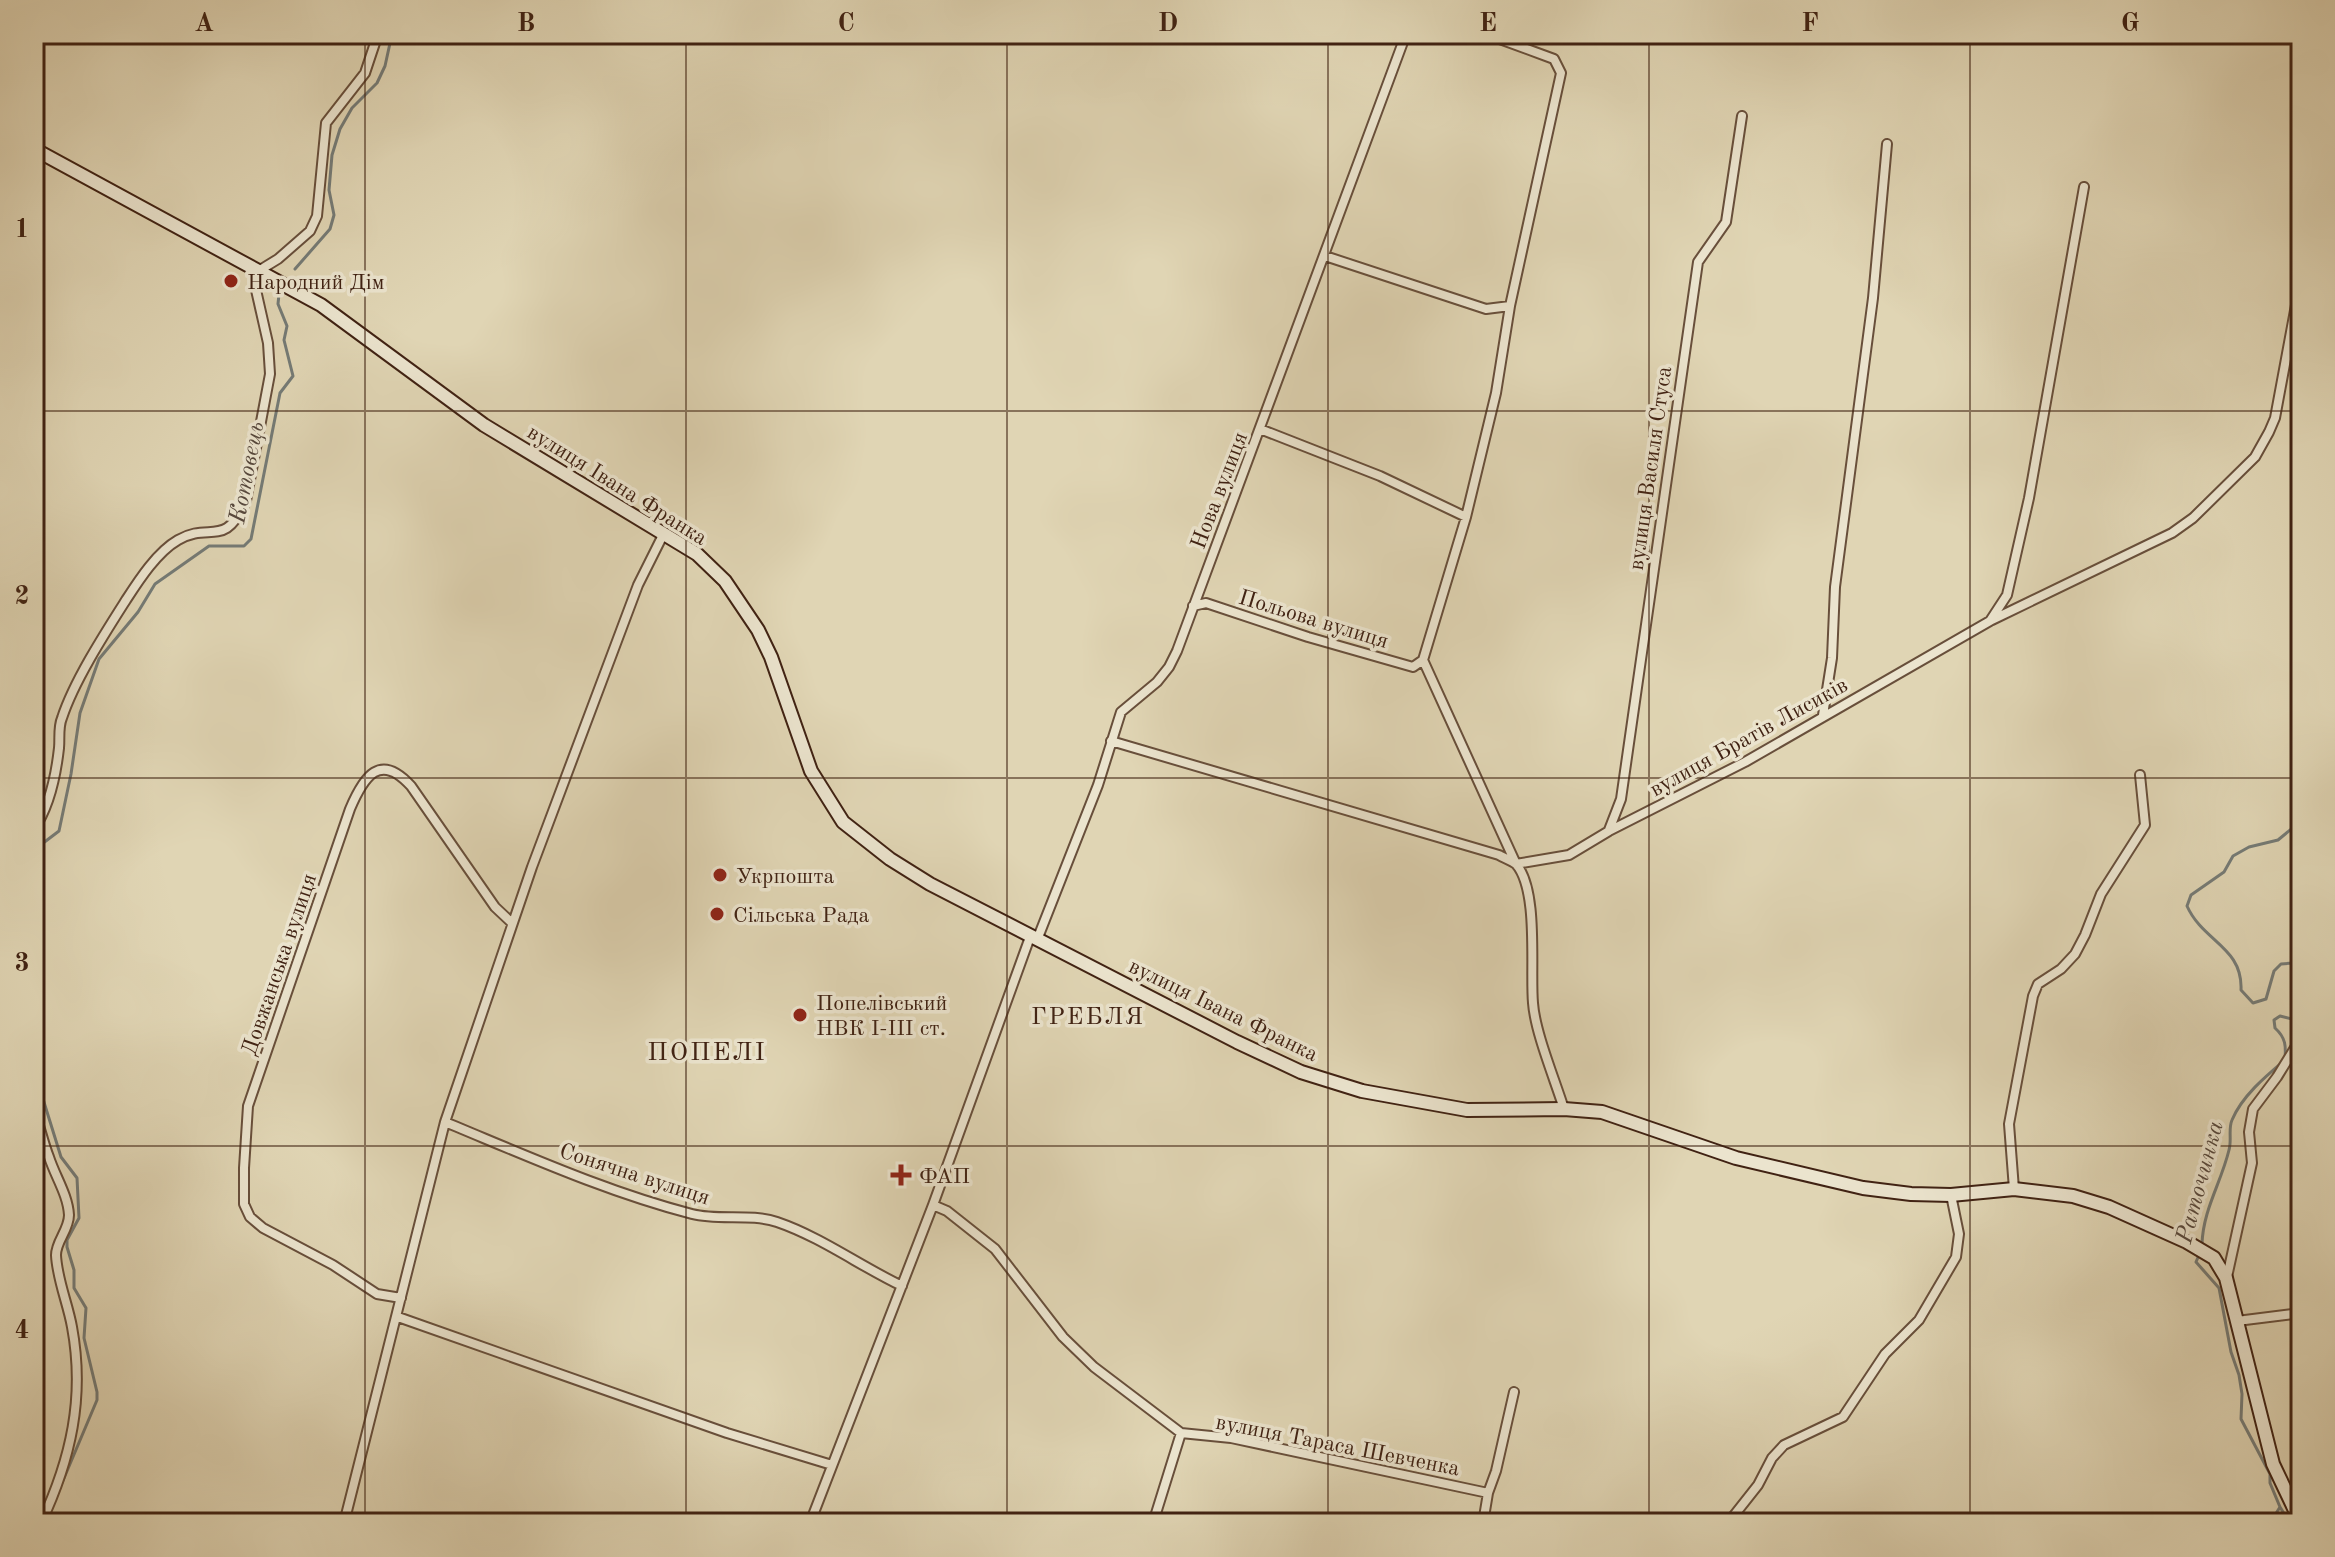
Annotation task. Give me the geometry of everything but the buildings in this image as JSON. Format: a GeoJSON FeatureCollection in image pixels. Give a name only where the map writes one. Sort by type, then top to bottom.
{"type":"FeatureCollection","features":[{"type":"Feature","properties":{"kind":"main road","name":"вулиця Івана Франка"},"geometry":{"type":"LineString","coordinates":[[34,149],[321,305],[484,425],[697,554],[725,581],[758,630],[771,657],[811,771],[843,822],[917,876],[1237,1042],[1301,1072],[1396,1099],[1467,1110],[1564,1109],[1602,1112],[1773,1169],[1863,1188],[1951,1195],[2014,1189],[2073,1196],[2109,1207],[2206,1253],[2218,1263],[2226,1278],[2273,1464],[2301,1523]]}},
{"type":"Feature","properties":{"kind":"street"},"geometry":{"type":"LineString","coordinates":[[34,829],[53,787],[60,721],[69,698],[127,599],[167,548],[193,534],[221,533],[239,516],[246,501],[270,374],[268,343],[256,290],[260,270],[310,231],[317,216],[326,123],[365,73],[378,34]]}},
{"type":"Feature","properties":{"kind":"street","name":"Нова вулиця"},"geometry":{"type":"LineString","coordinates":[[1033,938],[1098,785],[1121,712],[1157,682],[1169,667],[1406,34]]}},
{"type":"Feature","properties":{"kind":"street"},"geometry":{"type":"LineString","coordinates":[[1486,34],[1554,59],[1561,73],[1510,306],[1496,393],[1466,517],[1423,660],[1524,883],[1534,940],[1533,1003],[1564,1109]]}},
{"type":"Feature","properties":{"kind":"street","name":"вулиця Василя Стуса"},"geometry":{"type":"LineString","coordinates":[[1609,831],[1621,799],[1698,262],[1726,222],[1742,116]]}},
{"type":"Feature","properties":{"kind":"street"},"geometry":{"type":"LineString","coordinates":[[1823,715],[1832,658],[1835,587],[1873,298],[1887,144]]}},
{"type":"Feature","properties":{"kind":"street"},"geometry":{"type":"LineString","coordinates":[[1990,621],[2007,595],[2029,498],[2084,187]]}},
{"type":"Feature","properties":{"kind":"street"},"geometry":{"type":"LineString","coordinates":[[1325,256],[1486,309],[1510,306]]}},
{"type":"Feature","properties":{"kind":"street","name":"вулиця Братів Лисиків"},"geometry":{"type":"LineString","coordinates":[[1516,864],[1569,855],[1609,831],[1745,762],[1990,621],[2172,533],[2193,518],[2255,457],[2275,418],[2301,278]]}},
{"type":"Feature","properties":{"kind":"street"},"geometry":{"type":"LineString","coordinates":[[1260,429],[1380,476],[1466,517]]}},
{"type":"Feature","properties":{"kind":"street"},"geometry":{"type":"LineString","coordinates":[[344,1523],[445,1122],[512,923],[638,585],[664,533]]}},
{"type":"Feature","properties":{"kind":"street","name":"Польова вулиця"},"geometry":{"type":"LineString","coordinates":[[1193,606],[1206,603],[1413,667],[1423,660]]}},
{"type":"Feature","properties":{"kind":"street"},"geometry":{"type":"LineString","coordinates":[[1413,667],[1427,672]]}},
{"type":"Feature","properties":{"kind":"street"},"geometry":{"type":"LineString","coordinates":[[1111,741],[1499,855],[1516,864]]}},
{"type":"Feature","properties":{"kind":"street","name":"Довжанська вулиця"},"geometry":{"type":"LineString","coordinates":[[401,1298],[377,1294],[333,1265],[263,1228],[250,1217],[244,1204],[248,1106],[350,809],[359,788],[369,776],[378,770],[388,769],[400,774],[495,907],[512,923]]}},
{"type":"Feature","properties":{"kind":"street"},"geometry":{"type":"LineString","coordinates":[[2014,1189],[2009,1124],[2033,996],[2038,984],[2061,969],[2075,954],[2101,894],[2145,825],[2140,775]]}},
{"type":"Feature","properties":{"kind":"street"},"geometry":{"type":"LineString","coordinates":[[810,1523],[1033,938]]}},
{"type":"Feature","properties":{"kind":"street"},"geometry":{"type":"LineString","coordinates":[[2226,1278],[2252,1163],[2249,1132],[2253,1109],[2301,1038]]}},
{"type":"Feature","properties":{"kind":"street"},"geometry":{"type":"LineString","coordinates":[[34,1111],[69,1218],[56,1255],[73,1330],[78,1389],[77,1412],[69,1443],[53,1497],[41,1523]]}},
{"type":"Feature","properties":{"kind":"street","name":"Сонячна вулиця"},"geometry":{"type":"LineString","coordinates":[[445,1122],[598,1184],[689,1214],[705,1218],[772,1220],[902,1286]]}},
{"type":"Feature","properties":{"kind":"street"},"geometry":{"type":"LineString","coordinates":[[1728,1523],[1784,1445],[1843,1417],[1885,1354],[1919,1320],[1956,1257],[1959,1234],[1951,1195]]}},
{"type":"Feature","properties":{"kind":"street","name":"вулиця Тараса Шевченка"},"geometry":{"type":"LineString","coordinates":[[933,1205],[947,1211],[995,1249],[1063,1337],[1094,1367],[1181,1433],[1231,1438],[1488,1493]]}},
{"type":"Feature","properties":{"kind":"street"},"geometry":{"type":"LineString","coordinates":[[2237,1321],[2301,1313]]}},
{"type":"Feature","properties":{"kind":"street"},"geometry":{"type":"LineString","coordinates":[[398,1317],[727,1433],[832,1465]]}},
{"type":"Feature","properties":{"kind":"street","name":"вулиця Тараса Шевченка"},"geometry":{"type":"LineString","coordinates":[[1483,1523],[1514,1392]]}},
{"type":"Feature","properties":{"kind":"street","name":"вулиця Тараса Шевченка"},"geometry":{"type":"LineString","coordinates":[[1153,1523],[1181,1433]]}},
{"type":"Feature","properties":{"kind":"waterway","name":"Котовець"},"geometry":{"type":"LineString","coordinates":[[295,269],[330,229],[334,215],[329,190],[332,155],[340,129],[352,108],[377,83],[385,66],[392,34]]}},
{"type":"Feature","properties":{"kind":"waterway","name":"Котовець"},"geometry":{"type":"LineString","coordinates":[[34,850],[59,831],[80,713],[99,659],[138,612],[155,584],[209,546],[244,546],[251,539],[280,393],[293,376],[284,340],[287,326],[278,304],[279,294]]}},
{"type":"Feature","properties":{"kind":"waterway","name":"Раточинка"},"geometry":{"type":"LineString","coordinates":[[2301,821],[2278,840],[2249,847],[2233,856],[2224,872],[2191,895],[2187,906],[2202,928],[2236,964],[2241,990],[2253,1003],[2266,999],[2274,971],[2281,964],[2293,963],[2301,971]]}},
{"type":"Feature","properties":{"kind":"waterway","name":"Раточинка"},"geometry":{"type":"LineString","coordinates":[[2202,1244],[2209,1208],[2226,1162],[2230,1127],[2236,1111],[2248,1095],[2285,1060],[2284,1042],[2275,1028],[2274,1020],[2280,1016],[2296,1020],[2301,1015]]}},
{"type":"Feature","properties":{"kind":"waterway","name":"Котовець"},"geometry":{"type":"LineString","coordinates":[[34,1070],[61,1157],[77,1178],[79,1218],[67,1240],[67,1247],[74,1270],[74,1288],[86,1308],[84,1338],[97,1392],[97,1400],[59,1490]]}},
{"type":"Feature","properties":{"kind":"waterway","name":"Раточинка"},"geometry":{"type":"LineString","coordinates":[[2199,1255],[2196,1262],[2219,1288],[2231,1352],[2239,1375],[2241,1419],[2270,1474],[2270,1483],[2280,1507],[2270,1523]]}},
{"type":"Feature","properties":{"kind":"waterway"},"geometry":{"type":"LineString","coordinates":[[2280,1507],[2290,1523]]}},
{"type":"Feature","properties":{"kind":"place","name":"Народний Дім"},"geometry":{"type":"Point","coordinates":[231,281]}},
{"type":"Feature","properties":{"kind":"place","name":"Укрпошта"},"geometry":{"type":"Point","coordinates":[720,875]}},
{"type":"Feature","properties":{"kind":"place","name":"Сільська Рада"},"geometry":{"type":"Point","coordinates":[717,914]}},
{"type":"Feature","properties":{"kind":"place","name":"Попелівський НВК І-ІІІ ст."},"geometry":{"type":"Point","coordinates":[800,1015]}},
{"type":"Feature","properties":{"kind":"place","name":"ФАП"},"geometry":{"type":"Point","coordinates":[901,1175]}},
{"type":"Feature","properties":{"kind":"district","name":"ГРЕБЛЯ"},"geometry":{"type":"Point","coordinates":[1088,1016]}},
{"type":"Feature","properties":{"kind":"district","name":"ПОПЕЛІ"},"geometry":{"type":"Point","coordinates":[707,1051]}}]}
